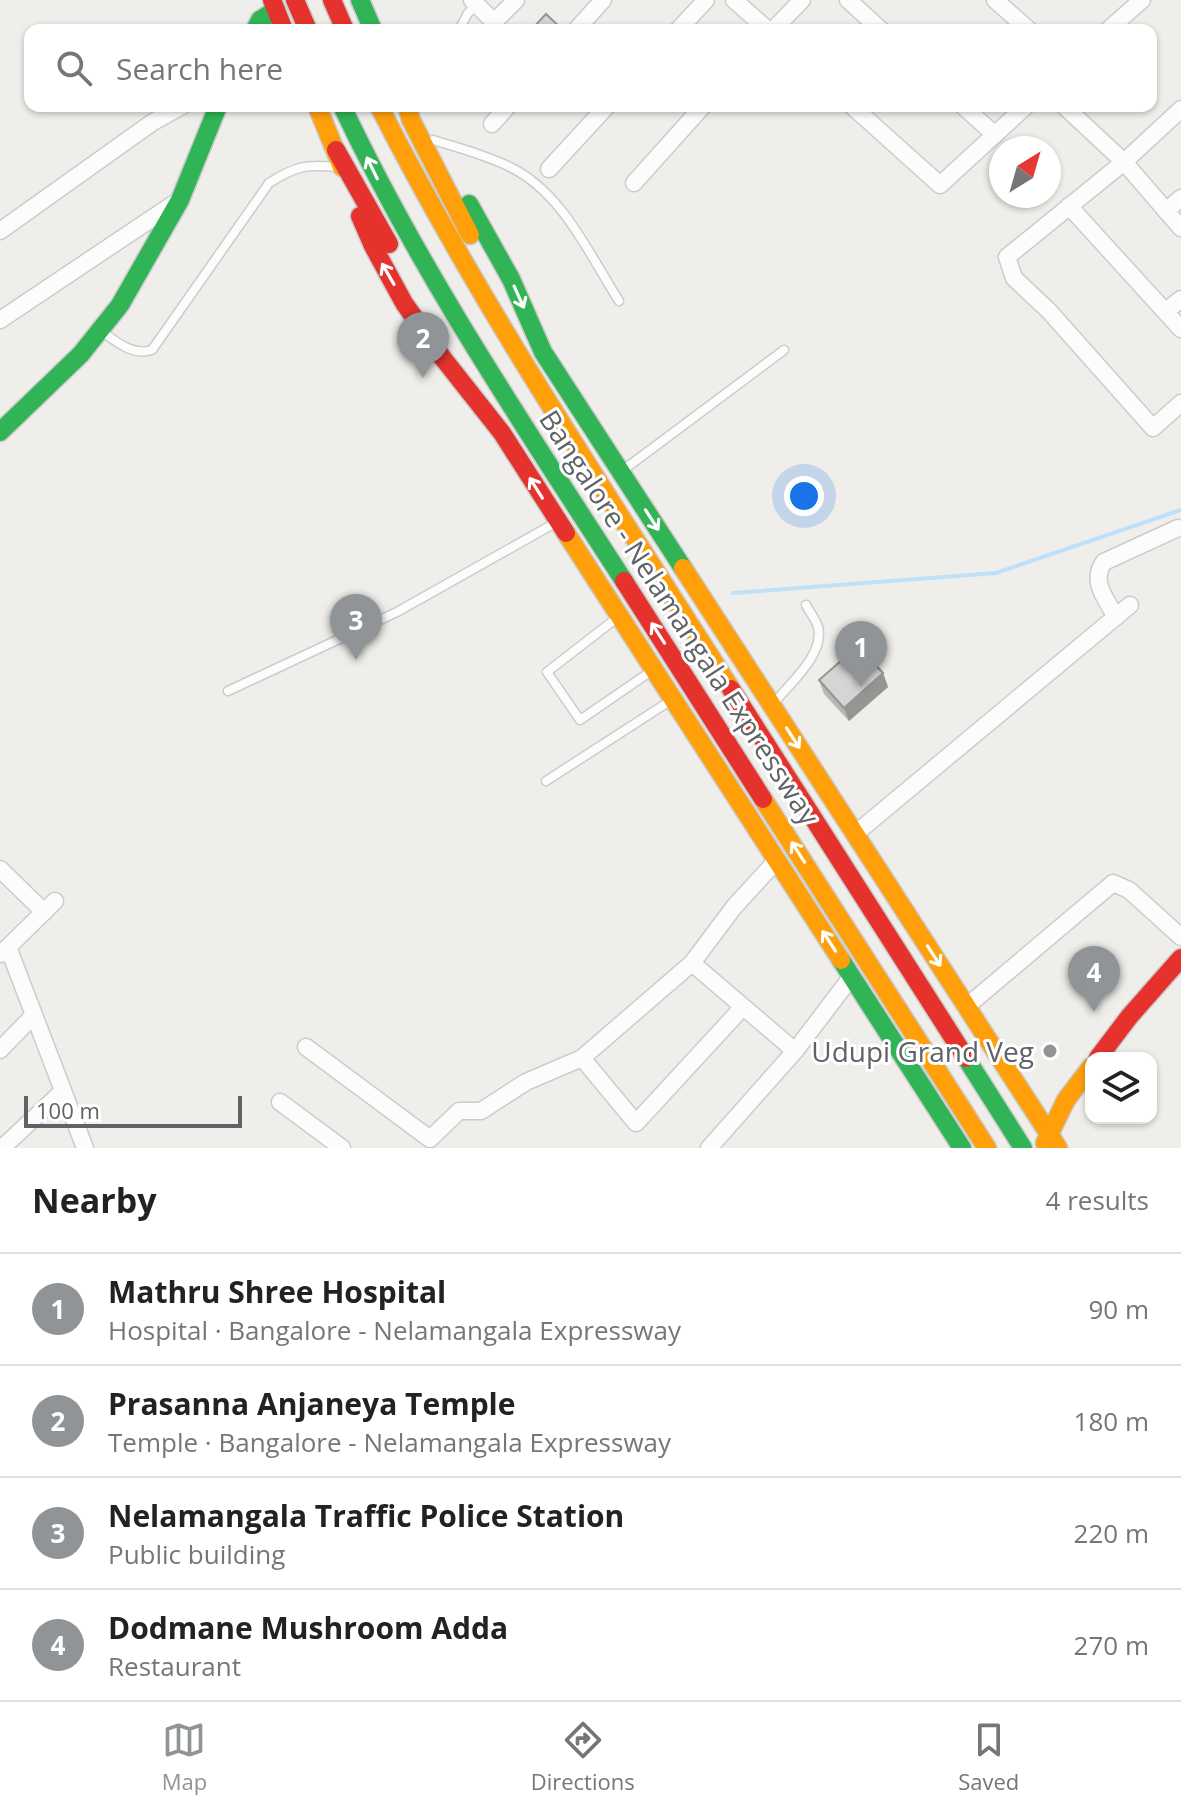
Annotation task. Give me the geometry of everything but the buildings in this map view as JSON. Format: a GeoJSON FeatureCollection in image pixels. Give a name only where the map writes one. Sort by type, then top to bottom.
{"type":"FeatureCollection","features":[{"type":"Feature","properties":{"kind":"main road"},"geometry":{"type":"LineString","coordinates":[[295,0],[305,24]]}},
{"type":"Feature","properties":{"kind":"main road"},"geometry":{"type":"LineString","coordinates":[[332,0],[342,24]]}},
{"type":"Feature","properties":{"kind":"main road"},"geometry":{"type":"LineString","coordinates":[[360,0],[370,24]]}},
{"type":"Feature","properties":{"kind":"main road"},"geometry":{"type":"LineString","coordinates":[[258,24],[274,5],[282,24]]}},
{"type":"Feature","properties":{"kind":"main road"},"geometry":{"type":"LineString","coordinates":[[0,432],[81,354],[120,305],[180,200],[216,112]]}},
{"type":"Feature","properties":{"kind":"main road"},"geometry":{"type":"LineString","coordinates":[[319,112],[364,228],[413,317],[502,433],[962,1148]]}},
{"type":"Feature","properties":{"kind":"main road","name":"Bangalore - Nelamangala Expressway"},"geometry":{"type":"LineString","coordinates":[[345,112],[373,172],[451,312],[987,1148]]}},
{"type":"Feature","properties":{"kind":"main road","name":"Bangalore - Nelamangala Expressway"},"geometry":{"type":"LineString","coordinates":[[382,112],[426,199],[516,351],[1023,1148]]}},
{"type":"Feature","properties":{"kind":"main road"},"geometry":{"type":"LineString","coordinates":[[413,112],[411,120],[495,282],[516,351]]}},
{"type":"Feature","properties":{"kind":"main road"},"geometry":{"type":"LineString","coordinates":[[417,112],[511,279],[543,352],[966,1007],[1050,1143]]}},
{"type":"Feature","properties":{"kind":"main road"},"geometry":{"type":"LineString","coordinates":[[339,159],[443,335],[468,369],[525,428]]}},
{"type":"Feature","properties":{"kind":"main road"},"geometry":{"type":"LineString","coordinates":[[1103,1052],[1181,958]]}},
{"type":"Feature","properties":{"kind":"main road"},"geometry":{"type":"LineString","coordinates":[[1050,1143],[1066,1100],[1085,1075]]}},
{"type":"Feature","properties":{"kind":"street"},"geometry":{"type":"LineString","coordinates":[[474,3],[494,22],[516,0]]}},
{"type":"Feature","properties":{"kind":"street"},"geometry":{"type":"LineString","coordinates":[[581,24],[603,0]]}},
{"type":"Feature","properties":{"kind":"street"},"geometry":{"type":"LineString","coordinates":[[684,24],[706,0]]}},
{"type":"Feature","properties":{"kind":"street"},"geometry":{"type":"LineString","coordinates":[[734,0],[763,24]]}},
{"type":"Feature","properties":{"kind":"street"},"geometry":{"type":"LineString","coordinates":[[776,24],[802,0]]}},
{"type":"Feature","properties":{"kind":"street"},"geometry":{"type":"LineString","coordinates":[[848,0],[874,24]]}},
{"type":"Feature","properties":{"kind":"street"},"geometry":{"type":"LineString","coordinates":[[995,0],[1022,24]]}},
{"type":"Feature","properties":{"kind":"street"},"geometry":{"type":"LineString","coordinates":[[1115,24],[1142,0]]}},
{"type":"Feature","properties":{"kind":"street"},"geometry":{"type":"LineString","coordinates":[[1181,109],[1124,162],[1007,257],[1014,278],[1049,311],[1153,428],[1181,403]]}},
{"type":"Feature","properties":{"kind":"street"},"geometry":{"type":"LineString","coordinates":[[0,231],[171,112]]}},
{"type":"Feature","properties":{"kind":"street"},"geometry":{"type":"LineString","coordinates":[[492,124],[503,112]]}},
{"type":"Feature","properties":{"kind":"street"},"geometry":{"type":"LineString","coordinates":[[549,169],[601,112]]}},
{"type":"Feature","properties":{"kind":"street"},"geometry":{"type":"LineString","coordinates":[[634,183],[698,112]]}},
{"type":"Feature","properties":{"kind":"street"},"geometry":{"type":"LineString","coordinates":[[859,112],[940,185],[1020,112]]}},
{"type":"Feature","properties":{"kind":"street"},"geometry":{"type":"LineString","coordinates":[[970,112],[995,135]]}},
{"type":"Feature","properties":{"kind":"street"},"geometry":{"type":"LineString","coordinates":[[1070,112],[1124,162],[1181,228]]}},
{"type":"Feature","properties":{"kind":"street"},"geometry":{"type":"LineString","coordinates":[[1166,211],[1181,198]]}},
{"type":"Feature","properties":{"kind":"street"},"geometry":{"type":"LineString","coordinates":[[0,320],[180,200]]}},
{"type":"Feature","properties":{"kind":"street"},"geometry":{"type":"LineString","coordinates":[[1069,206],[1181,329]]}},
{"type":"Feature","properties":{"kind":"street"},"geometry":{"type":"LineString","coordinates":[[1166,311],[1181,299]]}},
{"type":"Feature","properties":{"kind":"street"},"geometry":{"type":"LineString","coordinates":[[1116,617],[1098,583],[1097,571],[1104,562],[1178,528]]}},
{"type":"Feature","properties":{"kind":"street"},"geometry":{"type":"LineString","coordinates":[[855,834],[1130,605]]}},
{"type":"Feature","properties":{"kind":"street"},"geometry":{"type":"LineString","coordinates":[[306,1047],[427,1144],[459,1111],[481,1111],[526,1082],[582,1058],[692,963],[734,907],[777,860]]}},
{"type":"Feature","properties":{"kind":"street"},"geometry":{"type":"LineString","coordinates":[[0,869],[50,907],[4,952],[85,1148]]}},
{"type":"Feature","properties":{"kind":"street"},"geometry":{"type":"LineString","coordinates":[[966,1007],[1113,883],[1129,890],[1181,937]]}},
{"type":"Feature","properties":{"kind":"street"},"geometry":{"type":"LineString","coordinates":[[692,963],[795,1051]]}},
{"type":"Feature","properties":{"kind":"street"},"geometry":{"type":"LineString","coordinates":[[709,1148],[795,1051],[852,976]]}},
{"type":"Feature","properties":{"kind":"street"},"geometry":{"type":"LineString","coordinates":[[582,1058],[636,1123],[742,1008]]}},
{"type":"Feature","properties":{"kind":"street"},"geometry":{"type":"LineString","coordinates":[[0,1050],[33,1016]]}},
{"type":"Feature","properties":{"kind":"street"},"geometry":{"type":"LineString","coordinates":[[2,1148],[63,1091]]}},
{"type":"Feature","properties":{"kind":"street"},"geometry":{"type":"LineString","coordinates":[[280,1102],[342,1148]]}},
{"type":"Feature","properties":{"kind":"lane"},"geometry":{"type":"LineString","coordinates":[[462,24],[474,3]]}},
{"type":"Feature","properties":{"kind":"lane"},"geometry":{"type":"LineString","coordinates":[[433,140],[513,168],[546,192],[563,213],[619,301]]}},
{"type":"Feature","properties":{"kind":"lane"},"geometry":{"type":"LineString","coordinates":[[100,331],[128,349],[142,353],[152,350],[269,183],[294,168],[339,159]]}},
{"type":"Feature","properties":{"kind":"lane"},"geometry":{"type":"LineString","coordinates":[[621,472],[784,350]]}},
{"type":"Feature","properties":{"kind":"lane"},"geometry":{"type":"LineString","coordinates":[[228,691],[397,612],[557,522]]}},
{"type":"Feature","properties":{"kind":"lane"},"geometry":{"type":"LineString","coordinates":[[772,705],[812,657],[819,640],[818,626],[806,605]]}},
{"type":"Feature","properties":{"kind":"lane"},"geometry":{"type":"LineString","coordinates":[[619,616],[547,672],[580,720],[654,669]]}},
{"type":"Feature","properties":{"kind":"lane"},"geometry":{"type":"LineString","coordinates":[[546,781],[674,698]]}},
{"type":"Feature","properties":{"kind":"waterway"},"geometry":{"type":"LineString","coordinates":[[733,593],[996,573],[1181,510]]}},
{"type":"Feature","properties":{"kind":"traffic: fast"},"geometry":{"type":"LineString","coordinates":[[360,0],[370,24]]}},
{"type":"Feature","properties":{"kind":"traffic: fast"},"geometry":{"type":"LineString","coordinates":[[258,24],[276,10]]}},
{"type":"Feature","properties":{"kind":"traffic: fast"},"geometry":{"type":"LineString","coordinates":[[0,432],[81,354],[120,305],[180,200],[216,112]]}},
{"type":"Feature","properties":{"kind":"traffic: fast"},"geometry":{"type":"LineString","coordinates":[[345,112],[405,229],[440,289],[624,581]]}},
{"type":"Feature","properties":{"kind":"traffic: fast"},"geometry":{"type":"LineString","coordinates":[[469,204],[511,279],[543,352],[683,568]]}},
{"type":"Feature","properties":{"kind":"traffic: fast"},"geometry":{"type":"LineString","coordinates":[[841,960],[962,1148]]}},
{"type":"Feature","properties":{"kind":"traffic: fast"},"geometry":{"type":"LineString","coordinates":[[966,1058],[1023,1148]]}},
{"type":"Feature","properties":{"kind":"traffic: slow"},"geometry":{"type":"LineString","coordinates":[[319,112],[342,167]]}},
{"type":"Feature","properties":{"kind":"traffic: slow"},"geometry":{"type":"LineString","coordinates":[[382,112],[503,329],[731,689]]}},
{"type":"Feature","properties":{"kind":"traffic: slow"},"geometry":{"type":"LineString","coordinates":[[409,112],[470,235]]}},
{"type":"Feature","properties":{"kind":"traffic: slow"},"geometry":{"type":"LineString","coordinates":[[566,533],[841,960]]}},
{"type":"Feature","properties":{"kind":"traffic: slow"},"geometry":{"type":"LineString","coordinates":[[683,568],[1058,1148]]}},
{"type":"Feature","properties":{"kind":"traffic: slow"},"geometry":{"type":"LineString","coordinates":[[763,799],[987,1148]]}},
{"type":"Feature","properties":{"kind":"traffic: slow"},"geometry":{"type":"LineString","coordinates":[[1045,1143],[1066,1100],[1085,1075]]}},
{"type":"Feature","properties":{"kind":"traffic: jam"},"geometry":{"type":"LineString","coordinates":[[272,0],[282,24]]}},
{"type":"Feature","properties":{"kind":"traffic: jam"},"geometry":{"type":"LineString","coordinates":[[295,0],[305,24]]}},
{"type":"Feature","properties":{"kind":"traffic: jam"},"geometry":{"type":"LineString","coordinates":[[332,0],[342,24]]}},
{"type":"Feature","properties":{"kind":"traffic: jam"},"geometry":{"type":"LineString","coordinates":[[336,150],[389,244]]}},
{"type":"Feature","properties":{"kind":"traffic: jam"},"geometry":{"type":"LineString","coordinates":[[360,216],[404,303],[502,433],[566,533]]}},
{"type":"Feature","properties":{"kind":"traffic: jam"},"geometry":{"type":"LineString","coordinates":[[624,581],[763,799]]}},
{"type":"Feature","properties":{"kind":"traffic: jam"},"geometry":{"type":"LineString","coordinates":[[731,689],[966,1058]]}},
{"type":"Feature","properties":{"kind":"traffic: jam"},"geometry":{"type":"LineString","coordinates":[[1103,1052],[1181,958]]}},
{"type":"Feature","properties":{"kind":"place","name":"Prasanna Anjaneya Temple"},"geometry":{"type":"Point","coordinates":[423,378]}},
{"type":"Feature","properties":{"kind":"place","name":"Nelamangala Traffic Police Station"},"geometry":{"type":"Point","coordinates":[356,660]}},
{"type":"Feature","properties":{"kind":"place","name":"Mathru Shree Hospital"},"geometry":{"type":"Point","coordinates":[861,687]}},
{"type":"Feature","properties":{"kind":"place","name":"Dodmane Mushroom Adda"},"geometry":{"type":"Point","coordinates":[1094,1012]}},
{"type":"Feature","properties":{"kind":"place","name":"Udupi Grand Veg"},"geometry":{"type":"Point","coordinates":[1050,1051]}}]}
